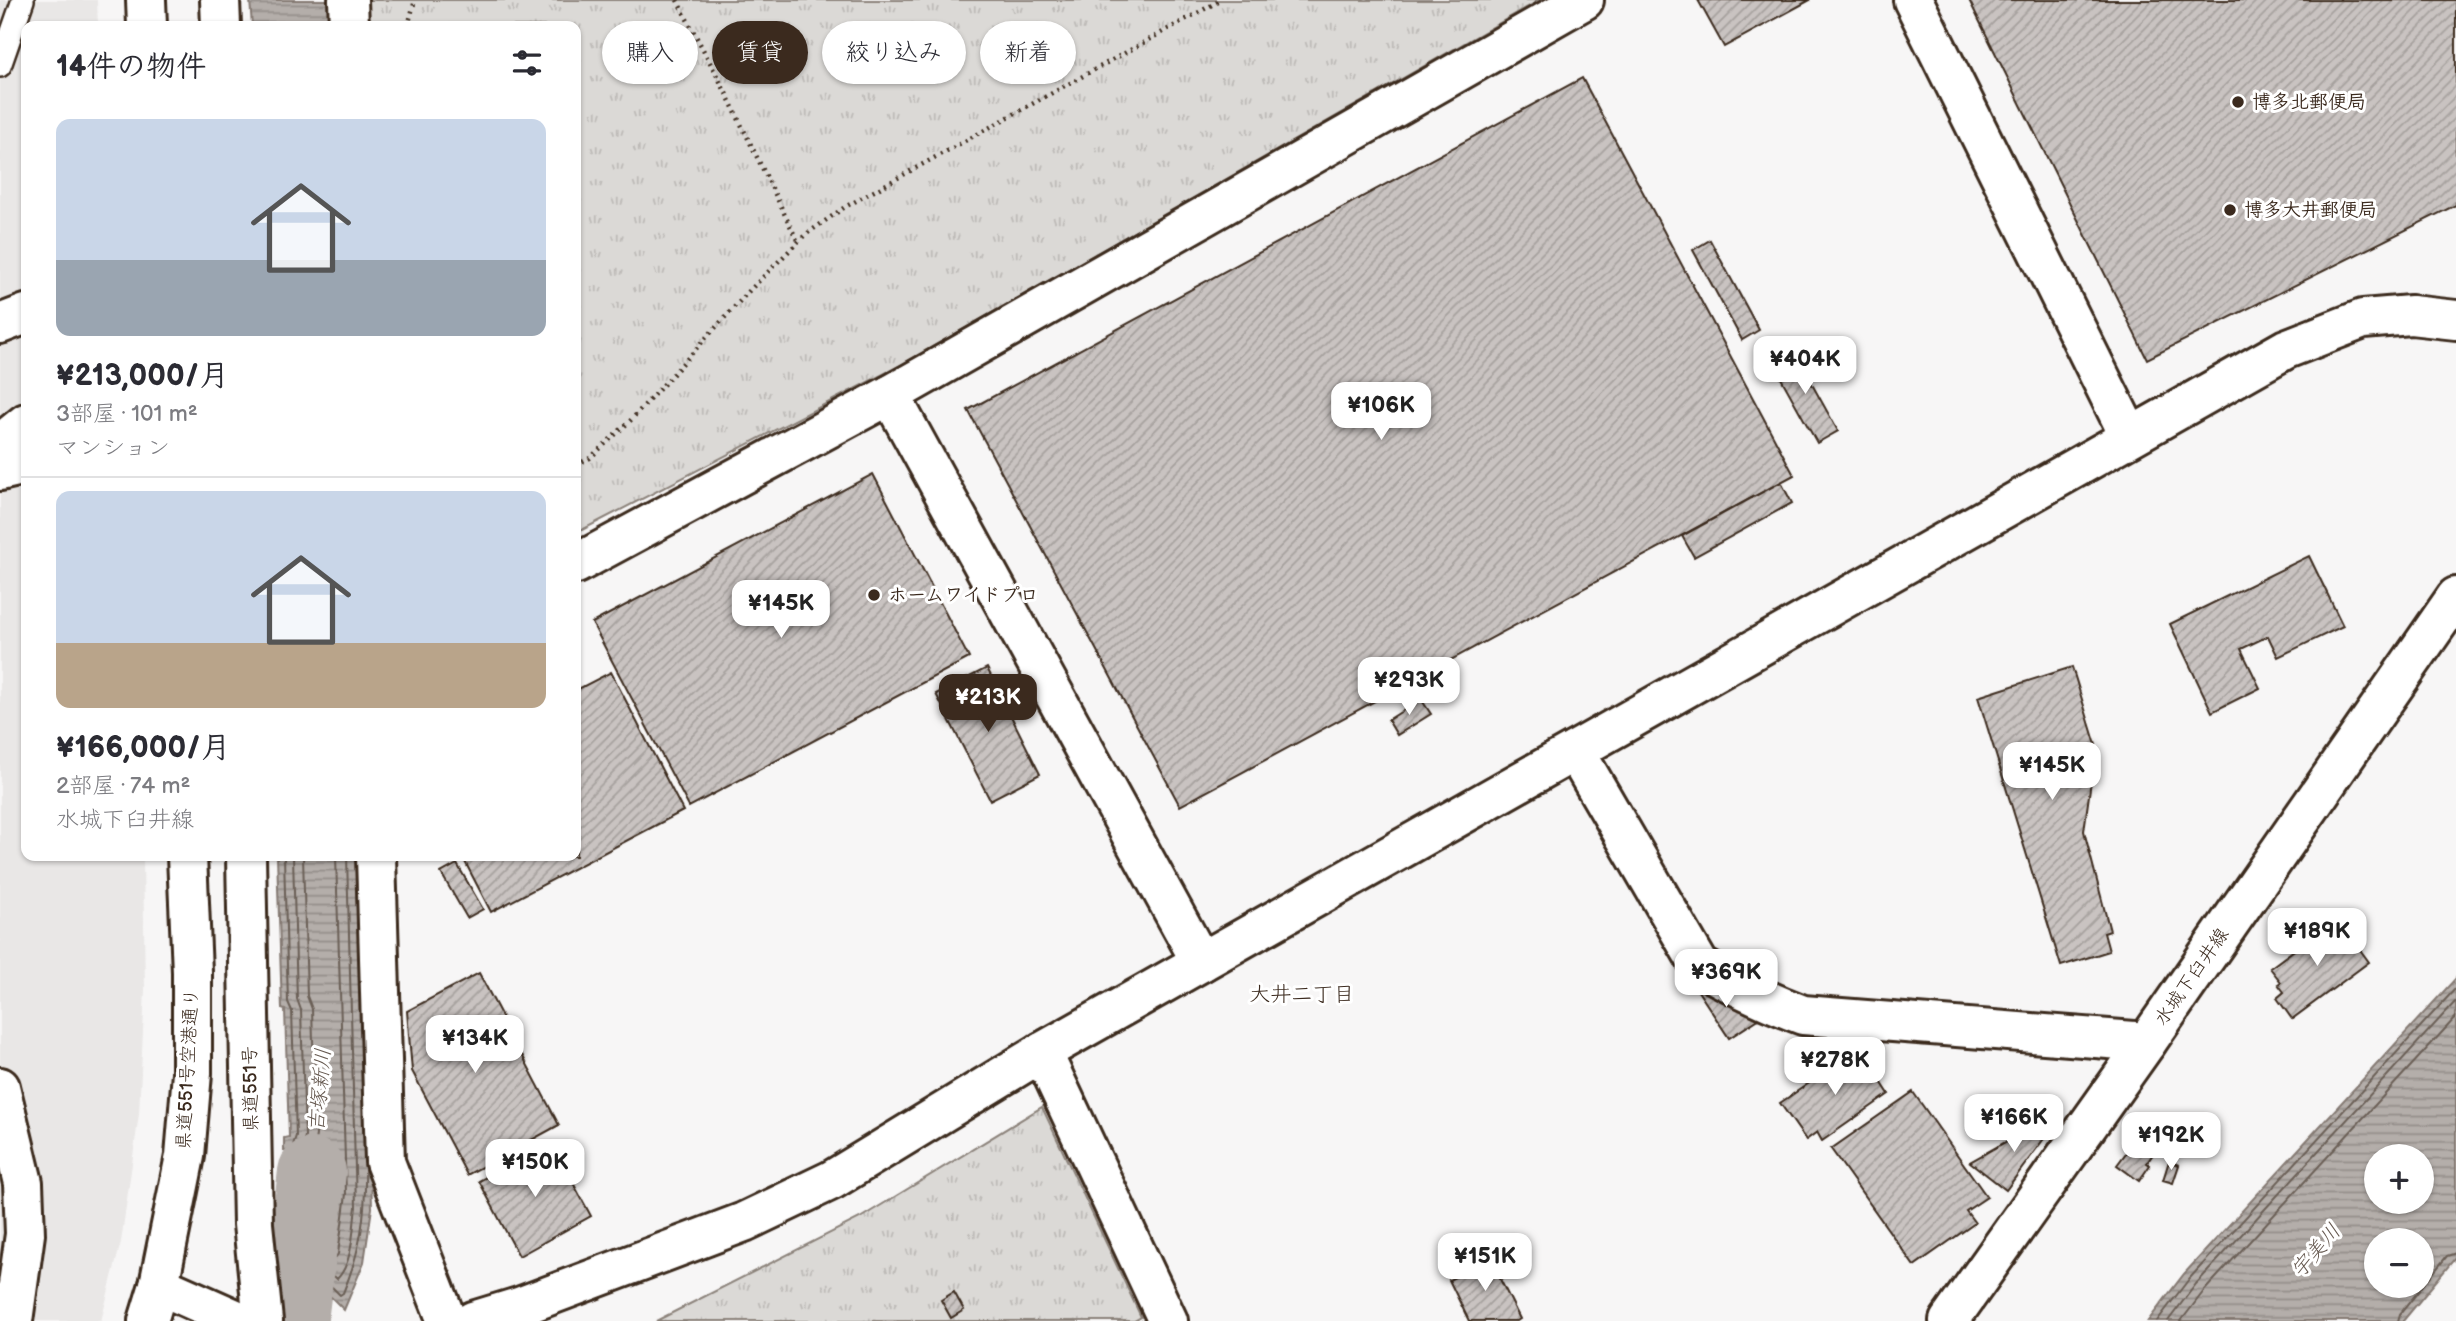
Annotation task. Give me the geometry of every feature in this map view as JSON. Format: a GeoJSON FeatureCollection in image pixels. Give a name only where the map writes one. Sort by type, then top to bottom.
{"type":"FeatureCollection","features":[{"type":"Feature","properties":{"kind":"street"},"geometry":{"type":"LineString","coordinates":[[146,0],[147,21]]}},
{"type":"Feature","properties":{"kind":"street"},"geometry":{"type":"LineString","coordinates":[[220,0],[221,21]]}},
{"type":"Feature","properties":{"kind":"street"},"geometry":{"type":"LineString","coordinates":[[348,0],[349,21]]}},
{"type":"Feature","properties":{"kind":"street"},"geometry":{"type":"LineString","coordinates":[[581,561],[890,395],[1584,0]]}},
{"type":"Feature","properties":{"kind":"street"},"geometry":{"type":"LineString","coordinates":[[1913,0],[2130,435]]}},
{"type":"Feature","properties":{"kind":"street"},"geometry":{"type":"LineString","coordinates":[[473,1321],[521,1314],[744,1222],[832,1180],[1042,1052],[2286,349],[2363,319],[2411,315],[2456,320]]}},
{"type":"Feature","properties":{"kind":"street"},"geometry":{"type":"LineString","coordinates":[[0,324],[21,316]]}},
{"type":"Feature","properties":{"kind":"street"},"geometry":{"type":"LineString","coordinates":[[890,395],[1201,962]]}},
{"type":"Feature","properties":{"kind":"street"},"geometry":{"type":"LineString","coordinates":[[0,444],[21,427]]}},
{"type":"Feature","properties":{"kind":"street"},"geometry":{"type":"LineString","coordinates":[[0,471],[21,466]]}},
{"type":"Feature","properties":{"kind":"street","name":"水城下臼井線"},"geometry":{"type":"LineString","coordinates":[[1949,1321],[2147,1042],[2456,597]]}},
{"type":"Feature","properties":{"kind":"street"},"geometry":{"type":"LineString","coordinates":[[1575,751],[1700,966],[1733,985],[1763,1000],[1802,1014],[2147,1042]]}},
{"type":"Feature","properties":{"kind":"street","name":"県道551号空港通り"},"geometry":{"type":"LineString","coordinates":[[148,1321],[159,1285],[185,1156],[192,1073],[192,972],[187,861]]}},
{"type":"Feature","properties":{"kind":"street","name":"県道551号"},"geometry":{"type":"LineString","coordinates":[[246,861],[253,1224],[263,1321]]}},
{"type":"Feature","properties":{"kind":"street"},"geometry":{"type":"LineString","coordinates":[[376,861],[385,1162],[447,1321]]}},
{"type":"Feature","properties":{"kind":"street"},"geometry":{"type":"LineString","coordinates":[[1042,1052],[1168,1321]]}},
{"type":"Feature","properties":{"kind":"street"},"geometry":{"type":"LineString","coordinates":[[0,1087],[23,1182],[25,1234],[13,1321]]}},
{"type":"Feature","properties":{"kind":"street"},"geometry":{"type":"LineString","coordinates":[[159,1285],[229,1316]]}},
{"type":"Feature","properties":{"kind":"lane"},"geometry":{"type":"LineString","coordinates":[[0,66],[23,0]]}},
{"type":"Feature","properties":{"kind":"path"},"geometry":{"type":"LineString","coordinates":[[409,21],[415,0]]}},
{"type":"Feature","properties":{"kind":"path"},"geometry":{"type":"LineString","coordinates":[[677,0],[726,93],[798,242]]}},
{"type":"Feature","properties":{"kind":"path"},"geometry":{"type":"LineString","coordinates":[[581,462],[590,458],[631,421],[750,290],[798,242],[845,207],[1221,0]]}},
{"type":"Feature","properties":{"kind":"shaded area"},"geometry":{"type":"Polygon","coordinates":[[[0,0],[97,0],[98,21],[21,21],[21,861],[143,861],[145,990],[139,1114],[121,1242],[101,1321],[0,1321],[0,0]]]}},
{"type":"Feature","properties":{"kind":"green space"},"geometry":{"type":"Polygon","coordinates":[[[361,0],[1540,0],[899,366],[581,530],[581,21],[363,21],[361,0]]]}},
{"type":"Feature","properties":{"kind":"green space"},"geometry":{"type":"Polygon","coordinates":[[[1042,1107],[1141,1317],[1134,1321],[656,1321],[860,1218],[1042,1107]]]}},
{"type":"Feature","properties":{"kind":"water"},"geometry":{"type":"Polygon","coordinates":[[[250,0],[334,0],[336,21],[252,21],[250,0]]]}},
{"type":"Feature","properties":{"kind":"water"},"geometry":{"type":"Polygon","coordinates":[[[277,861],[363,861],[372,1208],[364,1262],[344,1310],[279,1245],[281,1240],[285,1240],[290,1204],[288,1151],[284,1151],[284,1138],[289,1137],[285,1010],[282,1009],[277,861]]]}},
{"type":"Feature","properties":{"kind":"water","name":"宇美川"},"geometry":{"type":"Polygon","coordinates":[[[2456,978],[2456,1257],[2434,1284],[2434,1228],[2364,1228],[2364,1298],[2422,1298],[2403,1321],[2148,1321],[2184,1274],[2456,978]]]}},
{"type":"Feature","properties":{"kind":"building"},"geometry":{"type":"Polygon","coordinates":[[[1698,0],[1810,0],[1724,47],[1698,0]]]}},
{"type":"Feature","properties":{"kind":"building","name":"博多北郵便局"},"geometry":{"type":"Polygon","coordinates":[[[1969,0],[2456,0],[2456,205],[2147,359],[1969,0]]]}},
{"type":"Feature","properties":{"kind":"building"},"geometry":{"type":"Polygon","coordinates":[[[1582,78],[1794,475],[1180,806],[968,410],[1582,78]]]}},
{"type":"Feature","properties":{"kind":"building"},"geometry":{"type":"Polygon","coordinates":[[[1710,240],[1759,330],[1742,340],[1693,250],[1710,240]]]}},
{"type":"Feature","properties":{"kind":"building"},"geometry":{"type":"Polygon","coordinates":[[[1793,350],[1838,431],[1817,443],[1772,362],[1793,350]]]}},
{"type":"Feature","properties":{"kind":"building"},"geometry":{"type":"Polygon","coordinates":[[[873,474],[969,658],[689,807],[592,623],[873,474]]]}},
{"type":"Feature","properties":{"kind":"building"},"geometry":{"type":"Polygon","coordinates":[[[1781,482],[1792,503],[1694,557],[1682,536],[1781,482]]]}},
{"type":"Feature","properties":{"kind":"building"},"geometry":{"type":"Polygon","coordinates":[[[2309,556],[2343,626],[2278,657],[2268,636],[2241,649],[2260,688],[2212,712],[2170,624],[2309,556]]]}},
{"type":"Feature","properties":{"kind":"building"},"geometry":{"type":"Polygon","coordinates":[[[2072,667],[2096,745],[2084,831],[2110,931],[2104,933],[2109,951],[2061,966],[1978,697],[2072,667]]]}},
{"type":"Feature","properties":{"kind":"building"},"geometry":{"type":"Polygon","coordinates":[[[987,668],[1040,774],[990,800],[936,694],[987,668]]]}},
{"type":"Feature","properties":{"kind":"building"},"geometry":{"type":"Polygon","coordinates":[[[611,672],[683,811],[491,912],[465,861],[581,861],[581,687],[611,672]]]}},
{"type":"Feature","properties":{"kind":"building"},"geometry":{"type":"Polygon","coordinates":[[[1421,699],[1431,714],[1397,735],[1388,720],[1421,699]]]}},
{"type":"Feature","properties":{"kind":"building"},"geometry":{"type":"Polygon","coordinates":[[[457,864],[483,909],[467,918],[441,873],[457,864]]]}},
{"type":"Feature","properties":{"kind":"building"},"geometry":{"type":"Polygon","coordinates":[[[2337,918],[2369,962],[2292,1019],[2277,998],[2284,992],[2278,984],[2281,982],[2270,968],[2337,918]]]}},
{"type":"Feature","properties":{"kind":"building"},"geometry":{"type":"Polygon","coordinates":[[[479,973],[559,1125],[467,1175],[412,1071],[407,1011],[479,973]]]}},
{"type":"Feature","properties":{"kind":"building"},"geometry":{"type":"Polygon","coordinates":[[[1686,973],[1763,1016],[1729,1038],[1686,973]]]}},
{"type":"Feature","properties":{"kind":"building"},"geometry":{"type":"Polygon","coordinates":[[[1838,1026],[1856,1027],[1865,1042],[1811,1075],[1797,1052],[1838,1026]]]}},
{"type":"Feature","properties":{"kind":"building"},"geometry":{"type":"Polygon","coordinates":[[[1865,1045],[1876,1060],[1861,1071],[1868,1080],[1876,1074],[1889,1094],[1822,1141],[1817,1132],[1806,1140],[1780,1103],[1865,1045]]]}},
{"type":"Feature","properties":{"kind":"building"},"geometry":{"type":"Polygon","coordinates":[[[1913,1092],[1987,1197],[1966,1211],[1975,1223],[1914,1266],[1831,1149],[1913,1092]]]}},
{"type":"Feature","properties":{"kind":"building"},"geometry":{"type":"Polygon","coordinates":[[[2055,1114],[2060,1117],[2006,1190],[1970,1162],[2055,1114]]]}},
{"type":"Feature","properties":{"kind":"building"},"geometry":{"type":"Polygon","coordinates":[[[2135,1141],[2153,1154],[2147,1163],[2150,1165],[2139,1181],[2117,1165],[2135,1141]]]}},
{"type":"Feature","properties":{"kind":"building"},"geometry":{"type":"Polygon","coordinates":[[[551,1142],[591,1216],[519,1256],[479,1181],[551,1142]]]}},
{"type":"Feature","properties":{"kind":"building"},"geometry":{"type":"Polygon","coordinates":[[[2169,1161],[2179,1165],[2173,1183],[2163,1180],[2169,1161]]]}},
{"type":"Feature","properties":{"kind":"building"},"geometry":{"type":"Polygon","coordinates":[[[1498,1255],[1508,1275],[1500,1279],[1520,1319],[1469,1321],[1449,1280],[1498,1255]]]}},
{"type":"Feature","properties":{"kind":"building"},"geometry":{"type":"Polygon","coordinates":[[[954,1292],[964,1310],[951,1318],[941,1300],[954,1292]]]}},
{"type":"Feature","properties":{"kind":"waterway","name":"吉塚新川"},"geometry":{"type":"LineString","coordinates":[[289,1321],[295,1312],[312,1172]]}},
{"type":"Feature","properties":{"kind":"place","name":"博多北郵便局"},"geometry":{"type":"Point","coordinates":[2238,102]}},
{"type":"Feature","properties":{"kind":"place","name":"博多大井郵便局"},"geometry":{"type":"Point","coordinates":[2230,210]}},
{"type":"Feature","properties":{"kind":"place","name":"ホームワイドプロ"},"geometry":{"type":"Point","coordinates":[874,595]}},
{"type":"Feature","properties":{"kind":"district","name":"大井二丁目"},"geometry":{"type":"Point","coordinates":[1302,994]}}]}
